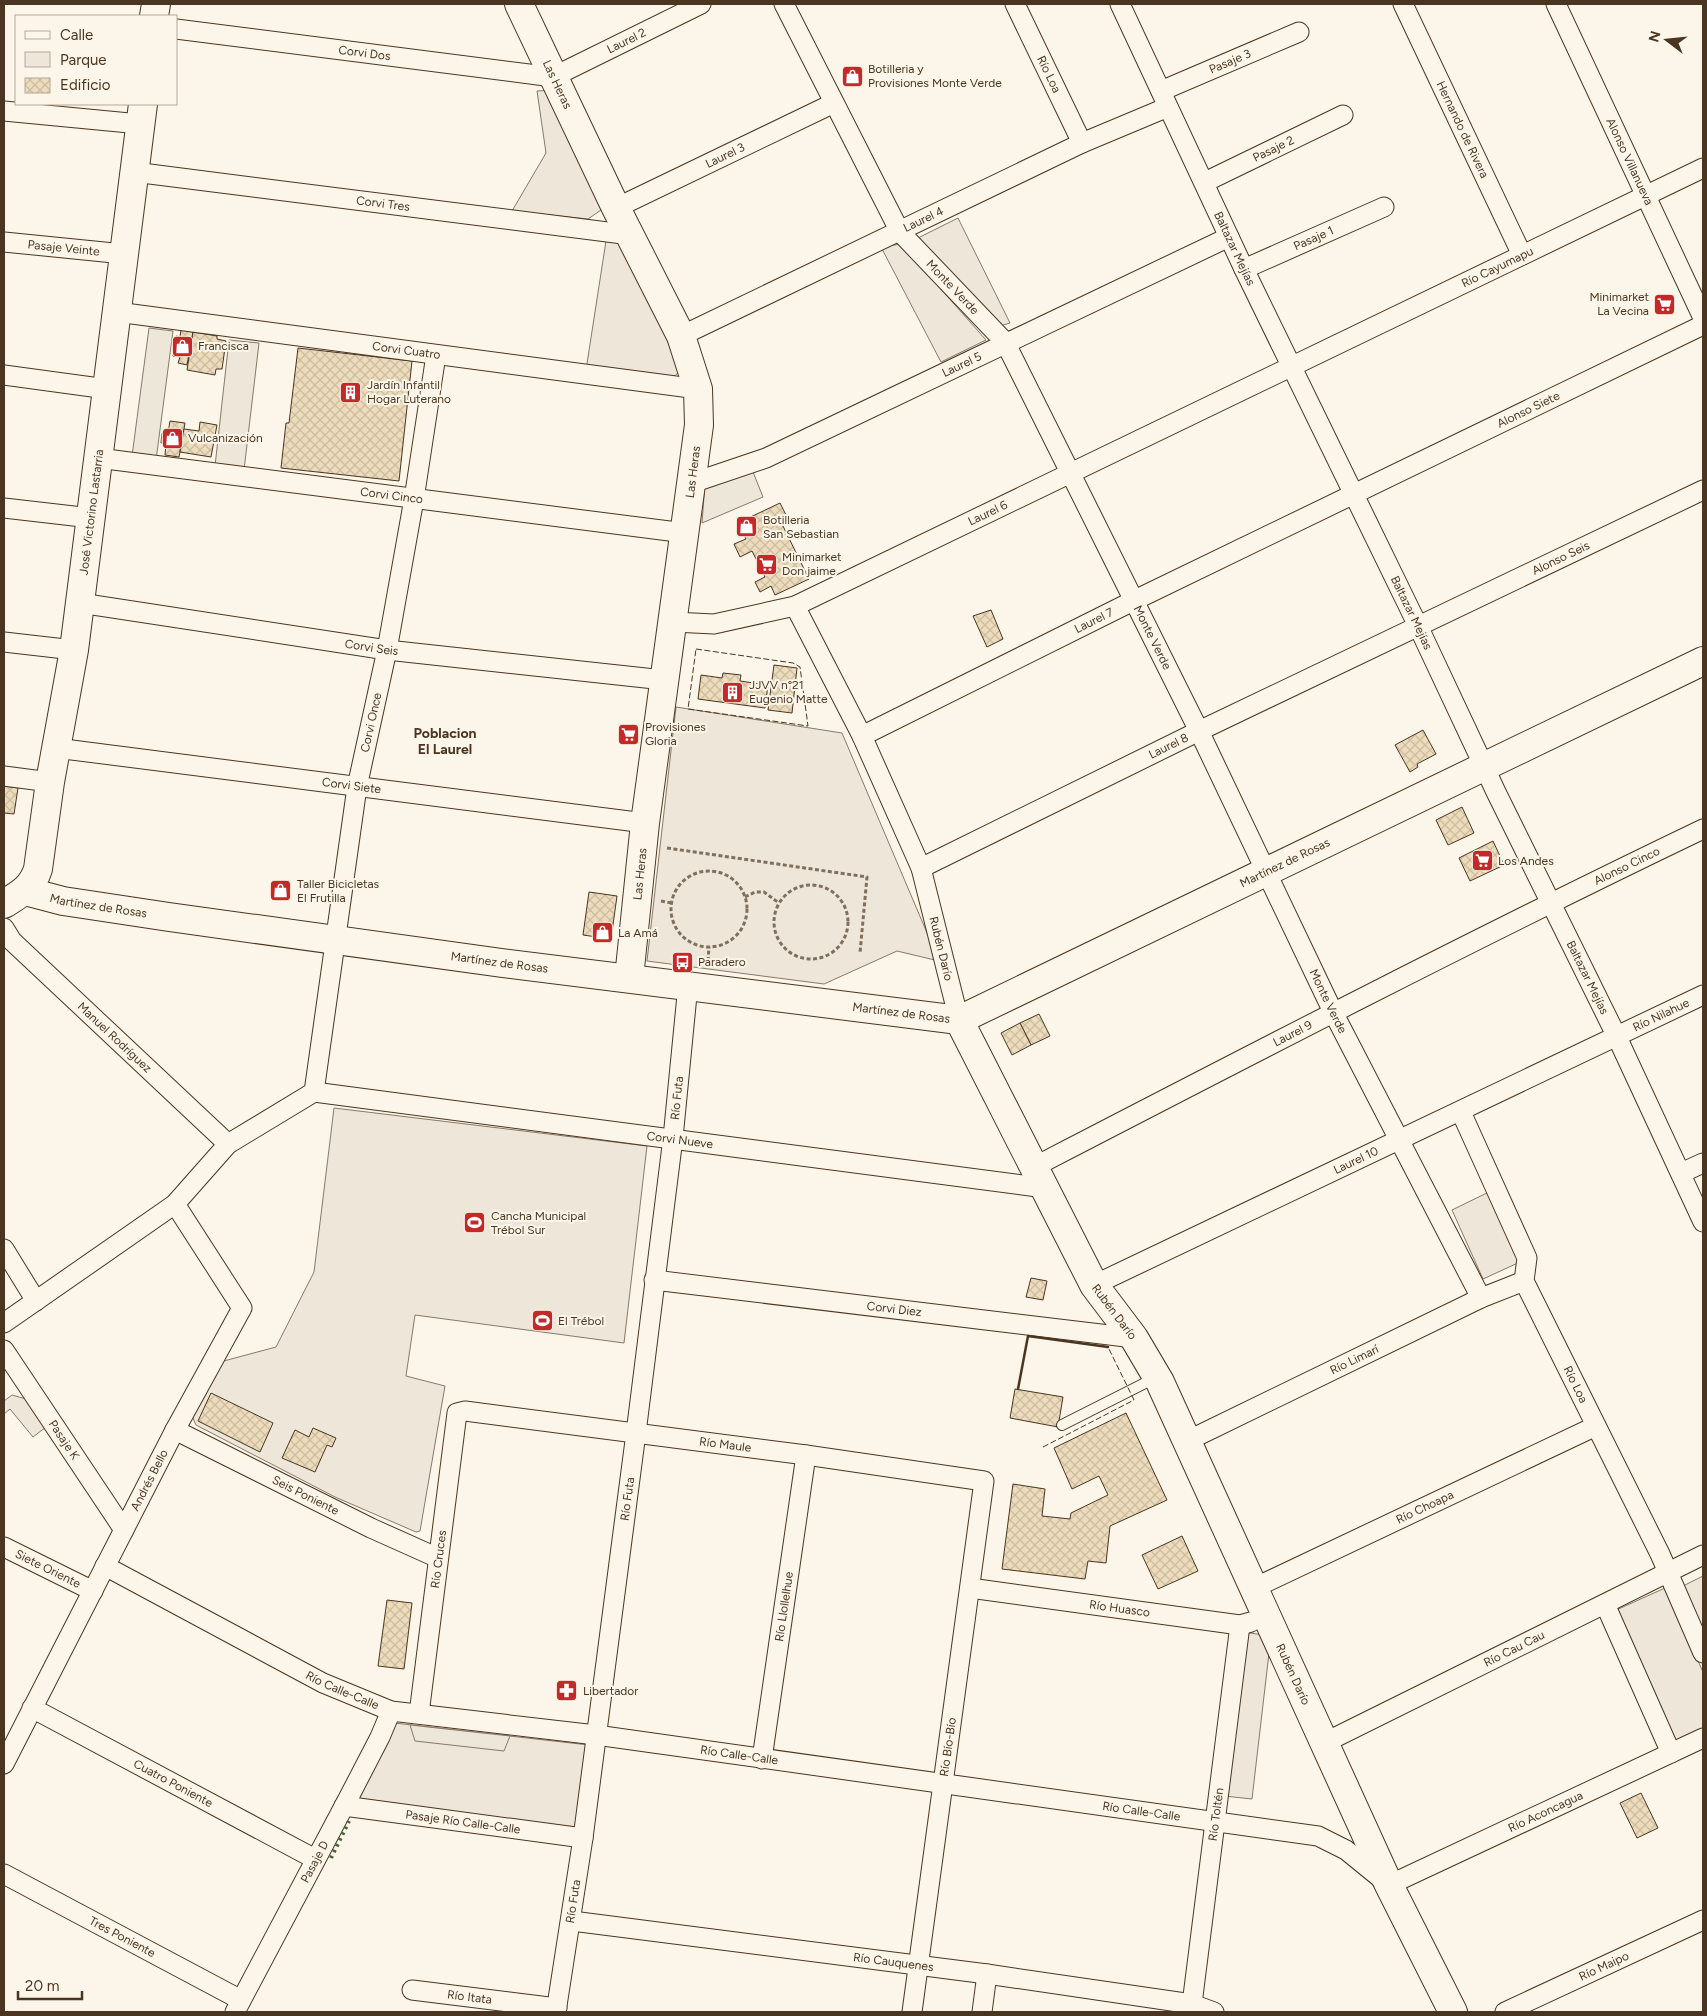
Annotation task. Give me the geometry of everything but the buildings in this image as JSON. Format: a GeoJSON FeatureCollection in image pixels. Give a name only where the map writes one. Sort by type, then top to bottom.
{"type":"FeatureCollection","features":[{"type":"Feature","properties":{"kind":"street","name":"Las Heras"},"geometry":{"type":"LineString","coordinates":[[519,4],[616,208],[682,336],[698,389],[699,426],[645,823],[629,978]]}},
{"type":"Feature","properties":{"kind":"street","name":"Laurel 2"},"geometry":{"type":"LineString","coordinates":[[553,77],[701,4]]}},
{"type":"Feature","properties":{"kind":"street","name":"Monte Verde"},"geometry":{"type":"LineString","coordinates":[[784,4],[900,232],[1005,342],[1199,730],[1333,1012],[1398,1142],[1481,1298]]}},
{"type":"Feature","properties":{"kind":"street","name":"Río Loa"},"geometry":{"type":"LineString","coordinates":[[1015,4],[1082,143]]}},
{"type":"Feature","properties":{"kind":"street","name":"Baltazar Mejías"},"geometry":{"type":"LineString","coordinates":[[1121,4],[1229,237],[1618,1037],[1703,1222]]}},
{"type":"Feature","properties":{"kind":"street","name":"Hernando de Rivera"},"geometry":{"type":"LineString","coordinates":[[1403,4],[1522,255]]}},
{"type":"Feature","properties":{"kind":"street","name":"Alonso Villanueva"},"geometry":{"type":"LineString","coordinates":[[1556,4],[1703,318]]}},
{"type":"Feature","properties":{"kind":"street","name":"Corvi Dos"},"geometry":{"type":"LineString","coordinates":[[178,30],[553,77]]}},
{"type":"Feature","properties":{"kind":"street","name":"Pasaje 3"},"geometry":{"type":"LineString","coordinates":[[1165,99],[1299,32]]}},
{"type":"Feature","properties":{"kind":"street","name":"Laurel 4"},"geometry":{"type":"LineString","coordinates":[[682,336],[1082,143],[1165,99]]}},
{"type":"Feature","properties":{"kind":"street","name":"Laurel 3"},"geometry":{"type":"LineString","coordinates":[[616,208],[834,103]]}},
{"type":"Feature","properties":{"kind":"street"},"geometry":{"type":"LineString","coordinates":[[4,111],[142,114]]}},
{"type":"Feature","properties":{"kind":"street","name":"José Victorino Lastarria"},"geometry":{"type":"LineString","coordinates":[[15,897],[34,881],[38,869],[50,782],[74,650],[142,114]]}},
{"type":"Feature","properties":{"kind":"street","name":"Pasaje 2"},"geometry":{"type":"LineString","coordinates":[[1205,182],[1343,115]]}},
{"type":"Feature","properties":{"kind":"street","name":"Río Cayumapu"},"geometry":{"type":"LineString","coordinates":[[1292,366],[1703,168]]}},
{"type":"Feature","properties":{"kind":"street","name":"Corvi Tres"},"geometry":{"type":"LineString","coordinates":[[134,172],[631,234]]}},
{"type":"Feature","properties":{"kind":"street","name":"Pasaje 1"},"geometry":{"type":"LineString","coordinates":[[1244,268],[1384,207]]}},
{"type":"Feature","properties":{"kind":"street","name":"Laurel 5"},"geometry":{"type":"LineString","coordinates":[[692,484],[766,458],[1005,342],[1229,237]]}},
{"type":"Feature","properties":{"kind":"street","name":"Pasaje Veinte"},"geometry":{"type":"LineString","coordinates":[[4,242],[124,254]]}},
{"type":"Feature","properties":{"kind":"street","name":"Corvi Cuatro"},"geometry":{"type":"LineString","coordinates":[[117,312],[698,389]]}},
{"type":"Feature","properties":{"kind":"street","name":"Alonso Siete"},"geometry":{"type":"LineString","coordinates":[[1354,494],[1703,325]]}},
{"type":"Feature","properties":{"kind":"street","name":"Corvi Once"},"geometry":{"type":"LineString","coordinates":[[314,1092],[357,786],[387,650],[414,498],[436,355]]}},
{"type":"Feature","properties":{"kind":"street","name":"Laurel 6"},"geometry":{"type":"LineString","coordinates":[[673,622],[714,624],[795,606],[1292,366]]}},
{"type":"Feature","properties":{"kind":"street"},"geometry":{"type":"LineString","coordinates":[[4,376],[107,389]]}},
{"type":"Feature","properties":{"kind":"street","name":"Corvi Cinco"},"geometry":{"type":"LineString","coordinates":[[98,458],[685,533]]}},
{"type":"Feature","properties":{"kind":"street","name":"Alonso Seis"},"geometry":{"type":"LineString","coordinates":[[1419,628],[1703,490]]}},
{"type":"Feature","properties":{"kind":"street","name":"Laurel 7"},"geometry":{"type":"LineString","coordinates":[[862,736],[1135,600],[1354,494]]}},
{"type":"Feature","properties":{"kind":"street"},"geometry":{"type":"LineString","coordinates":[[4,508],[91,518]]}},
{"type":"Feature","properties":{"kind":"street","name":"Corvi Seis"},"geometry":{"type":"LineString","coordinates":[[80,603],[387,650],[664,680]]}},
{"type":"Feature","properties":{"kind":"street","name":"Rubén Darío"},"geometry":{"type":"LineString","coordinates":[[795,606],[862,736],[921,868],[959,1020],[1094,1285],[1134,1338],[1157,1377],[1269,1617],[1390,1885],[1453,2012]]}},
{"type":"Feature","properties":{"kind":"street","name":"Laurel 8"},"geometry":{"type":"LineString","coordinates":[[921,868],[1199,730],[1419,628]]}},
{"type":"Feature","properties":{"kind":"street"},"geometry":{"type":"LineString","coordinates":[[4,642],[74,650]]}},
{"type":"Feature","properties":{"kind":"street","name":"Martínez de Rosas"},"geometry":{"type":"LineString","coordinates":[[15,897],[63,901],[336,940],[959,1020],[1703,661]]}},
{"type":"Feature","properties":{"kind":"street","name":"Corvi Siete"},"geometry":{"type":"LineString","coordinates":[[56,748],[645,823]]}},
{"type":"Feature","properties":{"kind":"street"},"geometry":{"type":"LineString","coordinates":[[4,776],[50,782]]}},
{"type":"Feature","properties":{"kind":"street","name":"Alonso Cinco"},"geometry":{"type":"LineString","coordinates":[[1552,902],[1703,830]]}},
{"type":"Feature","properties":{"kind":"street","name":"Laurel 9"},"geometry":{"type":"LineString","coordinates":[[1040,1178],[1333,1012],[1552,902]]}},
{"type":"Feature","properties":{"kind":"street","name":"Manuel Rodríguez"},"geometry":{"type":"LineString","coordinates":[[4,928],[12,941],[228,1144]]}},
{"type":"Feature","properties":{"kind":"street","name":"Río Futa"},"geometry":{"type":"LineString","coordinates":[[556,2010],[572,1921],[636,1433],[673,1138],[688,985]]}},
{"type":"Feature","properties":{"kind":"street","name":"Río Nilahue"},"geometry":{"type":"LineString","coordinates":[[1618,1037],[1703,995]]}},
{"type":"Feature","properties":{"kind":"street","name":"Laurel 10"},"geometry":{"type":"LineString","coordinates":[[1094,1285],[1618,1037]]}},
{"type":"Feature","properties":{"kind":"street"},"geometry":{"type":"LineString","coordinates":[[4,1323],[175,1204],[228,1144],[314,1092]]}},
{"type":"Feature","properties":{"kind":"street","name":"Corvi Nueve"},"geometry":{"type":"LineString","coordinates":[[314,1092],[673,1138],[1040,1178]]}},
{"type":"Feature","properties":{"kind":"street"},"geometry":{"type":"LineString","coordinates":[[1461,1112],[1527,1258],[1524,1281]]}},
{"type":"Feature","properties":{"kind":"street"},"geometry":{"type":"LineString","coordinates":[[1681,1173],[1703,1163]]}},
{"type":"Feature","properties":{"kind":"street","name":"Andrés Bello"},"geometry":{"type":"LineString","coordinates":[[4,1764],[11,1732],[32,1708],[175,1430],[242,1308],[175,1204]]}},
{"type":"Feature","properties":{"kind":"street"},"geometry":{"type":"LineString","coordinates":[[4,1249],[36,1301]]}},
{"type":"Feature","properties":{"kind":"street","name":"Corvi Diez"},"geometry":{"type":"LineString","coordinates":[[654,1280],[1134,1338]]}},
{"type":"Feature","properties":{"kind":"street","name":"Río Loa"},"geometry":{"type":"LineString","coordinates":[[1524,1281],[1668,1573],[1703,1653]]}},
{"type":"Feature","properties":{"kind":"street","name":"Río Limarí"},"geometry":{"type":"LineString","coordinates":[[1187,1441],[1481,1298],[1524,1281]]}},
{"type":"Feature","properties":{"kind":"street","name":"Pasaje K"},"geometry":{"type":"LineString","coordinates":[[4,1350],[124,1530]]}},
{"type":"Feature","properties":{"kind":"street","name":"Río Maule"},"geometry":{"type":"LineString","coordinates":[[465,1410],[806,1455],[984,1481]]}},
{"type":"Feature","properties":{"kind":"street","name":"Río Cruces"},"geometry":{"type":"LineString","coordinates":[[419,1714],[457,1413],[465,1410]]}},
{"type":"Feature","properties":{"kind":"street","name":"Río Choapa"},"geometry":{"type":"LineString","coordinates":[[1254,1588],[1596,1426]]}},
{"type":"Feature","properties":{"kind":"street","name":"Seis Poniente"},"geometry":{"type":"LineString","coordinates":[[175,1430],[371,1528],[438,1558]]}},
{"type":"Feature","properties":{"kind":"street","name":"Río Llollelhue"},"geometry":{"type":"LineString","coordinates":[[762,1759],[806,1455]]}},
{"type":"Feature","properties":{"kind":"street","name":"Río Bío-Bío"},"geometry":{"type":"LineString","coordinates":[[912,2012],[984,1481]]}},
{"type":"Feature","properties":{"kind":"street","name":"Siete Oriente"},"geometry":{"type":"LineString","coordinates":[[4,1547],[93,1590]]}},
{"type":"Feature","properties":{"kind":"street","name":"Río Cau Cau"},"geometry":{"type":"LineString","coordinates":[[1326,1742],[1703,1555]]}},
{"type":"Feature","properties":{"kind":"street","name":"Río Calle-Calle"},"geometry":{"type":"LineString","coordinates":[[105,1566],[323,1683],[391,1711],[596,1735],[1318,1836],[1346,1850],[1390,1885]]}},
{"type":"Feature","properties":{"kind":"street","name":"Río Huasco"},"geometry":{"type":"LineString","coordinates":[[970,1588],[1240,1626],[1269,1617]]}},
{"type":"Feature","properties":{"kind":"street"},"geometry":{"type":"LineString","coordinates":[[1605,1604],[1670,1753]]}},
{"type":"Feature","properties":{"kind":"street","name":"Río Toltén"},"geometry":{"type":"LineString","coordinates":[[1192,2004],[1217,1821],[1240,1626]]}},
{"type":"Feature","properties":{"kind":"street","name":"Cuatro Poniente"},"geometry":{"type":"LineString","coordinates":[[32,1708],[315,1859]]}},
{"type":"Feature","properties":{"kind":"street","name":"Pasaje D"},"geometry":{"type":"LineString","coordinates":[[238,2006],[380,1738],[391,1711]]}},
{"type":"Feature","properties":{"kind":"street","name":"Río Aconcagua"},"geometry":{"type":"LineString","coordinates":[[1390,1885],[1703,1738]]}},
{"type":"Feature","properties":{"kind":"street","name":"Pasaje Río Calle-Calle"},"geometry":{"type":"LineString","coordinates":[[344,1806],[583,1838]]}},
{"type":"Feature","properties":{"kind":"street","name":"Tres Poniente"},"geometry":{"type":"LineString","coordinates":[[4,1874],[238,2006]]}},
{"type":"Feature","properties":{"kind":"street","name":"Río Maipo"},"geometry":{"type":"LineString","coordinates":[[1505,2012],[1703,1920]]}},
{"type":"Feature","properties":{"kind":"street","name":"Río Cauquenes"},"geometry":{"type":"LineString","coordinates":[[572,1921],[987,1974],[1192,2004],[1214,2012]]}},
{"type":"Feature","properties":{"kind":"street"},"geometry":{"type":"LineString","coordinates":[[982,2012],[987,1974]]}},
{"type":"Feature","properties":{"kind":"street","name":"Río Itata"},"geometry":{"type":"LineString","coordinates":[[412,1990],[556,2010]]}},
{"type":"Feature","properties":{"kind":"lane"},"geometry":{"type":"LineString","coordinates":[[1062,1425],[1157,1377]]}},
{"type":"Feature","properties":{"kind":"path"},"geometry":{"type":"LineString","coordinates":[[667,848],[867,876],[860,953]]}},
{"type":"Feature","properties":{"kind":"path"},"geometry":{"type":"LineString","coordinates":[[706,871],[719,872],[730,877],[739,886],[745,897],[745,920],[740,931],[732,940],[721,945],[709,947],[698,945],[680,934],[671,913],[676,891],[684,881],[694,874],[706,871]]}},
{"type":"Feature","properties":{"kind":"path"},"geometry":{"type":"LineString","coordinates":[[819,886],[829,890],[845,906],[848,916],[848,928],[845,938],[830,955],[814,959],[797,957],[788,951],[776,934],[775,913],[780,903],[796,888],[819,886]]}},
{"type":"Feature","properties":{"kind":"path"},"geometry":{"type":"LineString","coordinates":[[745,897],[755,892],[764,892],[780,903]]}},
{"type":"Feature","properties":{"kind":"path"},"geometry":{"type":"LineString","coordinates":[[661,901],[672,902]]}},
{"type":"Feature","properties":{"kind":"path"},"geometry":{"type":"LineString","coordinates":[[708,961],[709,947]]}},
{"type":"Feature","properties":{"kind":"green space"},"geometry":{"type":"Polygon","coordinates":[[[553,90],[604,208],[588,219],[512,211],[546,153],[537,91],[553,90]]]}},
{"type":"Feature","properties":{"kind":"green space"},"geometry":{"type":"Polygon","coordinates":[[[958,218],[1010,323],[1000,326],[916,239],[958,218]]]}},
{"type":"Feature","properties":{"kind":"green space"},"geometry":{"type":"Polygon","coordinates":[[[606,241],[621,242],[668,339],[679,372],[670,380],[586,370],[606,241]]]}},
{"type":"Feature","properties":{"kind":"green space"},"geometry":{"type":"Polygon","coordinates":[[[901,244],[986,340],[941,362],[881,247],[901,244]]]}},
{"type":"Feature","properties":{"kind":"green space"},"geometry":{"type":"Polygon","coordinates":[[[229,340],[259,343],[244,470],[215,466],[229,340]]]}},
{"type":"Feature","properties":{"kind":"green space"},"geometry":{"type":"Polygon","coordinates":[[[676,707],[842,733],[939,961],[897,951],[824,984],[647,961],[676,707]]]}},
{"type":"Feature","properties":{"kind":"green space","name":"El Trébol"},"geometry":{"type":"Polygon","coordinates":[[[334,1108],[647,1146],[624,1343],[415,1315],[406,1376],[445,1386],[420,1531],[416,1532],[335,1497],[196,1425],[192,1416],[220,1362],[276,1347],[314,1272],[334,1108]]]}},
{"type":"Feature","properties":{"kind":"green space"},"geometry":{"type":"Polygon","coordinates":[[[1491,1191],[1520,1262],[1483,1279],[1452,1210],[1491,1191]]]}},
{"type":"Feature","properties":{"kind":"green space"},"geometry":{"type":"Polygon","coordinates":[[[12,1395],[26,1399],[46,1427],[33,1437],[10,1409],[4,1414],[4,1401],[12,1395]]]}},
{"type":"Feature","properties":{"kind":"green space"},"geometry":{"type":"Polygon","coordinates":[[[1703,1576],[1703,1634],[1681,1587],[1703,1576]]]}},
{"type":"Feature","properties":{"kind":"green space"},"geometry":{"type":"Polygon","coordinates":[[[1665,1588],[1703,1672],[1703,1729],[1664,1748],[1603,1616],[1665,1588]]]}},
{"type":"Feature","properties":{"kind":"green space"},"geometry":{"type":"Polygon","coordinates":[[[1243,1632],[1271,1636],[1252,1799],[1224,1796],[1243,1632]]]}},
{"type":"Feature","properties":{"kind":"green space"},"geometry":{"type":"Polygon","coordinates":[[[394,1723],[589,1745],[577,1829],[355,1798],[394,1723]]]}},
{"type":"Feature","properties":{"kind":"shaded area"},"geometry":{"type":"Polygon","coordinates":[[[149,328],[173,331],[156,460],[132,456],[149,328]]]}},
{"type":"Feature","properties":{"kind":"shaded area"},"geometry":{"type":"Polygon","coordinates":[[[751,467],[763,497],[702,523],[705,483],[751,467]]]}},
{"type":"Feature","properties":{"kind":"shaded area"},"geometry":{"type":"Polygon","coordinates":[[[410,1725],[510,1736],[504,1751],[415,1741],[410,1725]]]}},
{"type":"Feature","properties":{"kind":"hedge"},"geometry":{"type":"LineString","coordinates":[[331,1858],[349,1821]]}},
{"type":"Feature","properties":{"kind":"fence"},"geometry":{"type":"LineString","coordinates":[[696,649],[793,663],[800,667],[808,726],[688,709],[696,649]]}},
{"type":"Feature","properties":{"kind":"fence"},"geometry":{"type":"LineString","coordinates":[[1043,1447],[1134,1400],[1108,1347]]}},
{"type":"Feature","properties":{"kind":"wall"},"geometry":{"type":"LineString","coordinates":[[1018,1389],[1028,1336],[1108,1347]]}},
{"type":"Feature","properties":{"kind":"place","name":"Botilleria y Provisiones Monte Verde"},"geometry":{"type":"Point","coordinates":[852,76]}},
{"type":"Feature","properties":{"kind":"place","name":"Minimarket La Vecina"},"geometry":{"type":"Point","coordinates":[1665,304]}},
{"type":"Feature","properties":{"kind":"place","name":"Francisca"},"geometry":{"type":"Point","coordinates":[182,346]}},
{"type":"Feature","properties":{"kind":"place","name":"Jardín Infantil Hogar Luterano"},"geometry":{"type":"Point","coordinates":[351,392]}},
{"type":"Feature","properties":{"kind":"place","name":"Vulcanización"},"geometry":{"type":"Point","coordinates":[172,438]}},
{"type":"Feature","properties":{"kind":"place","name":"Botilleria San Sebastian"},"geometry":{"type":"Point","coordinates":[747,527]}},
{"type":"Feature","properties":{"kind":"place","name":"Minimarket Don jaime"},"geometry":{"type":"Point","coordinates":[766,564]}},
{"type":"Feature","properties":{"kind":"place","name":"JJVV n°21 Eugenio Matte"},"geometry":{"type":"Point","coordinates":[733,692]}},
{"type":"Feature","properties":{"kind":"place","name":"Provisiones Gloria"},"geometry":{"type":"Point","coordinates":[629,734]}},
{"type":"Feature","properties":{"kind":"place","name":"Los Andes"},"geometry":{"type":"Point","coordinates":[1482,861]}},
{"type":"Feature","properties":{"kind":"place","name":"Taller Bicicletas El Frutilla"},"geometry":{"type":"Point","coordinates":[281,891]}},
{"type":"Feature","properties":{"kind":"place","name":"La Amá"},"geometry":{"type":"Point","coordinates":[602,933]}},
{"type":"Feature","properties":{"kind":"place","name":"Paradero"},"geometry":{"type":"Point","coordinates":[682,962]}},
{"type":"Feature","properties":{"kind":"place","name":"Cancha Municipal Trébol Sur"},"geometry":{"type":"Point","coordinates":[475,1223]}},
{"type":"Feature","properties":{"kind":"place","name":"El Trébol"},"geometry":{"type":"Point","coordinates":[542,1321]}},
{"type":"Feature","properties":{"kind":"place","name":"Libertador"},"geometry":{"type":"Point","coordinates":[567,1691]}},
{"type":"Feature","properties":{"kind":"district","name":"Poblacion El Laurel"},"geometry":{"type":"Point","coordinates":[445,742]}}]}
